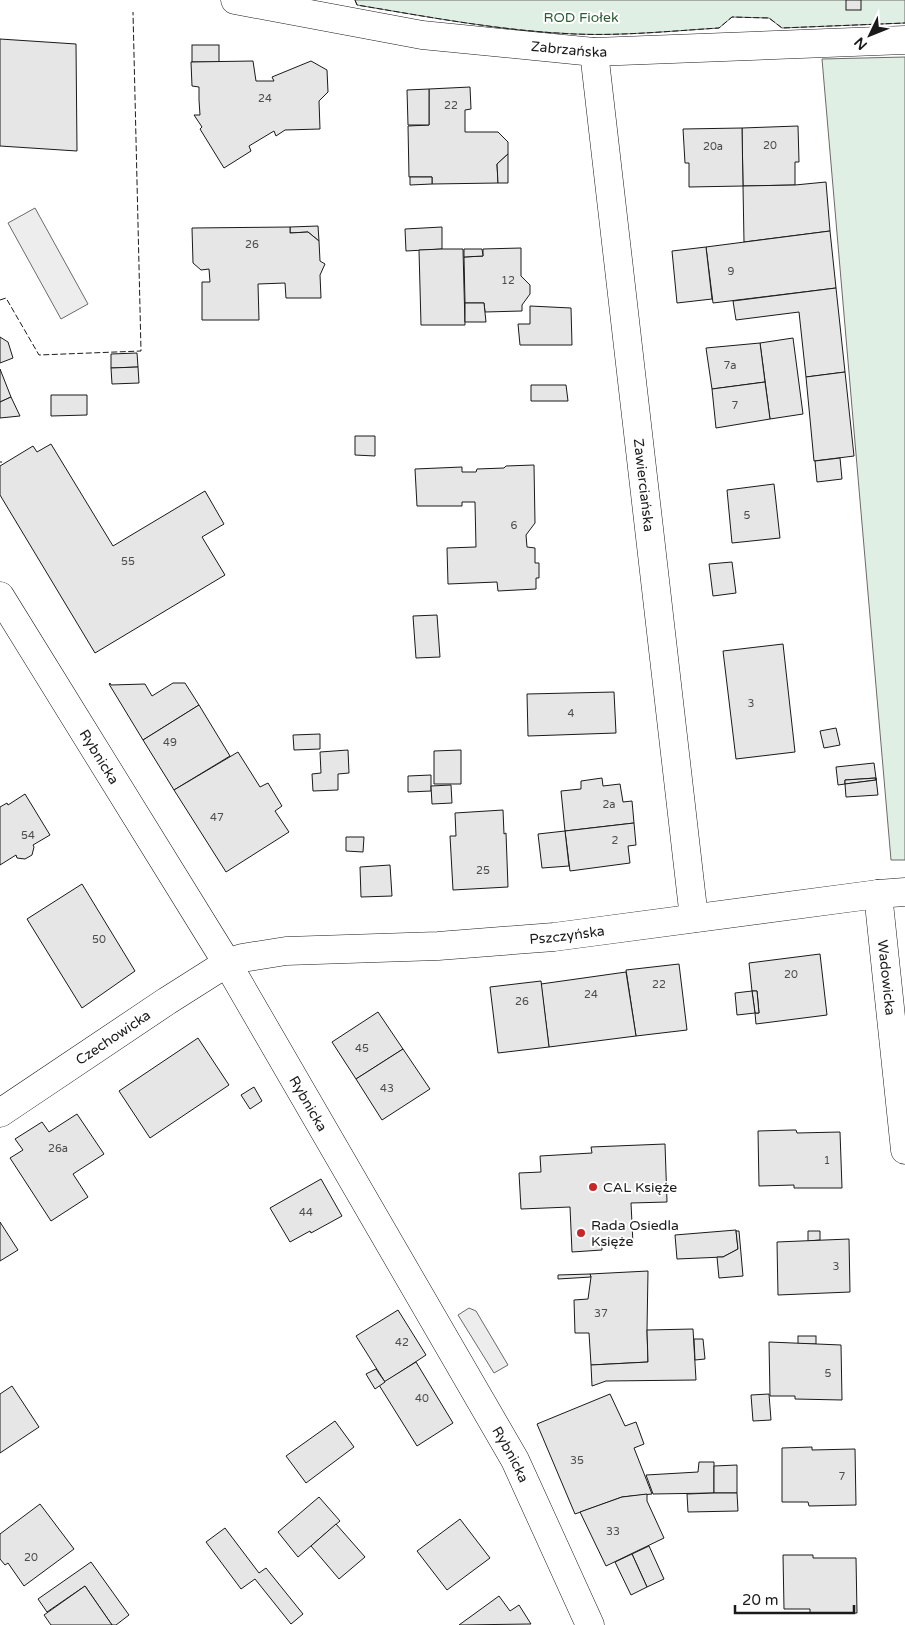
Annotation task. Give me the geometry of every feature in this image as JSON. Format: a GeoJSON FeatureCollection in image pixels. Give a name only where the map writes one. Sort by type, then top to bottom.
{"type":"FeatureCollection","features":[{"type":"Feature","properties":{"kind":"street","name":"Zabrzańska"},"geometry":{"type":"LineString","coordinates":[[235,0],[422,35],[594,52],[905,40]]}},
{"type":"Feature","properties":{"kind":"street","name":"Zawierciańska"},"geometry":{"type":"LineString","coordinates":[[594,52],[694,918]]}},
{"type":"Feature","properties":{"kind":"street","name":"Rybnicka"},"geometry":{"type":"LineString","coordinates":[[0,596],[227,963],[515,1460],[590,1625]]}},
{"type":"Feature","properties":{"kind":"street","name":"Pszczyńska"},"geometry":{"type":"LineString","coordinates":[[227,963],[242,958],[286,951],[448,946],[554,937],[905,892]]}},
{"type":"Feature","properties":{"kind":"street","name":"Wadowicka"},"geometry":{"type":"LineString","coordinates":[[878,894],[905,1150]]}},
{"type":"Feature","properties":{"kind":"street","name":"Czechowicka"},"geometry":{"type":"LineString","coordinates":[[0,1113],[144,1016],[227,963]]}},
{"type":"Feature","properties":{"kind":"green space","name":"ROD Fiołek"},"geometry":{"type":"Polygon","coordinates":[[[355,0],[905,0],[905,23],[782,28],[769,18],[732,17],[719,28],[629,34],[575,34],[520,30],[466,23],[357,5],[355,0]]]}},
{"type":"Feature","properties":{"kind":"green space"},"geometry":{"type":"Polygon","coordinates":[[[905,57],[905,860],[891,860],[822,59],[905,57]]]}},
{"type":"Feature","properties":{"kind":"shaded area"},"geometry":{"type":"Polygon","coordinates":[[[35,208],[88,304],[61,319],[8,223],[35,208]]]}},
{"type":"Feature","properties":{"kind":"shaded area"},"geometry":{"type":"Polygon","coordinates":[[[469,1308],[476,1311],[508,1365],[494,1373],[458,1315],[469,1308]]]}},
{"type":"Feature","properties":{"kind":"building"},"geometry":{"type":"Polygon","coordinates":[[[846,0],[861,0],[861,10],[846,10],[846,0]]]}},
{"type":"Feature","properties":{"kind":"building"},"geometry":{"type":"Polygon","coordinates":[[[0,39],[76,44],[77,151],[0,146],[0,39]]]}},
{"type":"Feature","properties":{"kind":"building"},"geometry":{"type":"Polygon","coordinates":[[[192,45],[219,45],[219,62],[192,62],[192,45]]]}},
{"type":"Feature","properties":{"kind":"building"},"geometry":{"type":"Polygon","coordinates":[[[253,61],[256,81],[274,81],[272,77],[311,61],[327,70],[328,92],[319,101],[320,129],[285,130],[276,136],[274,131],[249,146],[251,151],[224,168],[200,129],[202,127],[194,115],[200,115],[199,87],[192,86],[191,62],[253,61]]]}},
{"type":"Feature","properties":{"kind":"building"},"geometry":{"type":"Polygon","coordinates":[[[470,87],[471,109],[465,110],[465,132],[498,132],[508,142],[508,154],[497,164],[498,183],[432,184],[432,177],[409,177],[408,126],[429,125],[429,89],[470,87]]]}},
{"type":"Feature","properties":{"kind":"building"},"geometry":{"type":"Polygon","coordinates":[[[429,89],[429,125],[408,125],[407,90],[429,89]]]}},
{"type":"Feature","properties":{"kind":"building"},"geometry":{"type":"Polygon","coordinates":[[[798,126],[799,162],[795,162],[795,185],[743,186],[742,128],[798,126]]]}},
{"type":"Feature","properties":{"kind":"building"},"geometry":{"type":"Polygon","coordinates":[[[742,128],[743,186],[689,187],[689,163],[685,163],[683,129],[742,128]]]}},
{"type":"Feature","properties":{"kind":"building"},"geometry":{"type":"Polygon","coordinates":[[[508,154],[508,183],[498,183],[497,164],[508,154]]]}},
{"type":"Feature","properties":{"kind":"building"},"geometry":{"type":"Polygon","coordinates":[[[410,177],[432,177],[432,184],[410,185],[410,177]]]}},
{"type":"Feature","properties":{"kind":"building"},"geometry":{"type":"Polygon","coordinates":[[[826,182],[830,231],[744,242],[743,186],[795,185],[826,182]]]}},
{"type":"Feature","properties":{"kind":"building"},"geometry":{"type":"Polygon","coordinates":[[[318,226],[319,241],[308,232],[290,233],[290,227],[318,226]]]}},
{"type":"Feature","properties":{"kind":"building"},"geometry":{"type":"Polygon","coordinates":[[[290,227],[290,233],[308,232],[319,241],[320,261],[325,264],[320,275],[321,298],[286,298],[285,283],[258,284],[259,320],[202,320],[202,282],[210,282],[209,269],[201,270],[193,263],[192,228],[290,227]]]}},
{"type":"Feature","properties":{"kind":"building"},"geometry":{"type":"Polygon","coordinates":[[[442,227],[442,249],[406,251],[405,229],[442,227]]]}},
{"type":"Feature","properties":{"kind":"building"},"geometry":{"type":"Polygon","coordinates":[[[830,231],[836,288],[713,303],[706,247],[830,231]]]}},
{"type":"Feature","properties":{"kind":"building"},"geometry":{"type":"Polygon","coordinates":[[[706,247],[712,299],[677,303],[672,251],[706,247]]]}},
{"type":"Feature","properties":{"kind":"building"},"geometry":{"type":"Polygon","coordinates":[[[521,248],[521,276],[530,285],[530,294],[522,305],[522,311],[485,312],[484,303],[465,303],[464,257],[483,256],[483,249],[521,248]]]}},
{"type":"Feature","properties":{"kind":"building"},"geometry":{"type":"Polygon","coordinates":[[[463,249],[465,325],[421,325],[419,250],[463,249]]]}},
{"type":"Feature","properties":{"kind":"building"},"geometry":{"type":"Polygon","coordinates":[[[464,249],[482,249],[483,256],[464,257],[464,249]]]}},
{"type":"Feature","properties":{"kind":"building"},"geometry":{"type":"Polygon","coordinates":[[[836,288],[845,372],[806,377],[799,312],[736,320],[733,301],[836,288]]]}},
{"type":"Feature","properties":{"kind":"building"},"geometry":{"type":"Polygon","coordinates":[[[465,303],[484,303],[486,322],[465,322],[465,303]]]}},
{"type":"Feature","properties":{"kind":"building"},"geometry":{"type":"Polygon","coordinates":[[[530,306],[571,308],[572,345],[520,345],[518,324],[530,324],[530,306]]]}},
{"type":"Feature","properties":{"kind":"building"},"geometry":{"type":"Polygon","coordinates":[[[0,337],[8,342],[13,358],[0,363],[0,337]]]}},
{"type":"Feature","properties":{"kind":"building"},"geometry":{"type":"Polygon","coordinates":[[[793,338],[803,414],[770,419],[760,343],[793,338]]]}},
{"type":"Feature","properties":{"kind":"building"},"geometry":{"type":"Polygon","coordinates":[[[760,343],[765,382],[712,389],[706,348],[760,343]]]}},
{"type":"Feature","properties":{"kind":"building"},"geometry":{"type":"Polygon","coordinates":[[[137,353],[138,367],[111,368],[111,354],[137,353]]]}},
{"type":"Feature","properties":{"kind":"building"},"geometry":{"type":"Polygon","coordinates":[[[138,367],[139,383],[112,384],[111,368],[138,367]]]}},
{"type":"Feature","properties":{"kind":"building"},"geometry":{"type":"Polygon","coordinates":[[[0,369],[11,397],[0,402],[0,369]]]}},
{"type":"Feature","properties":{"kind":"building"},"geometry":{"type":"Polygon","coordinates":[[[845,372],[854,456],[814,461],[806,377],[845,372]]]}},
{"type":"Feature","properties":{"kind":"building"},"geometry":{"type":"Polygon","coordinates":[[[765,382],[770,419],[716,428],[712,389],[765,382]]]}},
{"type":"Feature","properties":{"kind":"building"},"geometry":{"type":"Polygon","coordinates":[[[531,385],[566,385],[568,401],[531,401],[531,385]]]}},
{"type":"Feature","properties":{"kind":"building"},"geometry":{"type":"Polygon","coordinates":[[[51,395],[87,395],[87,415],[51,416],[51,395]]]}},
{"type":"Feature","properties":{"kind":"building"},"geometry":{"type":"Polygon","coordinates":[[[11,397],[20,416],[0,418],[0,402],[11,397]]]}},
{"type":"Feature","properties":{"kind":"building"},"geometry":{"type":"Polygon","coordinates":[[[355,436],[375,436],[375,456],[355,455],[355,436]]]}},
{"type":"Feature","properties":{"kind":"building"},"geometry":{"type":"Polygon","coordinates":[[[51,444],[113,546],[205,491],[224,524],[202,537],[225,575],[95,653],[0,495],[0,466],[33,446],[37,452],[51,444]]]}},
{"type":"Feature","properties":{"kind":"building"},"geometry":{"type":"Polygon","coordinates":[[[840,458],[842,479],[817,482],[815,461],[840,458]]]}},
{"type":"Feature","properties":{"kind":"building"},"geometry":{"type":"Polygon","coordinates":[[[534,465],[535,523],[526,535],[527,547],[535,548],[535,563],[539,563],[539,578],[536,578],[536,589],[498,591],[497,582],[448,584],[447,548],[476,547],[475,502],[462,502],[462,506],[417,506],[415,469],[462,467],[462,472],[476,472],[477,469],[534,465]]]}},
{"type":"Feature","properties":{"kind":"building"},"geometry":{"type":"Polygon","coordinates":[[[774,484],[780,538],[732,543],[727,490],[774,484]]]}},
{"type":"Feature","properties":{"kind":"building"},"geometry":{"type":"Polygon","coordinates":[[[732,562],[736,593],[713,596],[709,564],[732,562]]]}},
{"type":"Feature","properties":{"kind":"building"},"geometry":{"type":"Polygon","coordinates":[[[437,615],[440,657],[416,658],[413,616],[437,615]]]}},
{"type":"Feature","properties":{"kind":"building"},"geometry":{"type":"Polygon","coordinates":[[[783,644],[795,752],[736,759],[723,651],[783,644]]]}},
{"type":"Feature","properties":{"kind":"building"},"geometry":{"type":"Polygon","coordinates":[[[173,683],[185,683],[199,705],[143,740],[109,684],[111,685],[145,684],[152,696],[173,683]]]}},
{"type":"Feature","properties":{"kind":"building"},"geometry":{"type":"Polygon","coordinates":[[[614,692],[616,733],[528,736],[527,694],[614,692]]]}},
{"type":"Feature","properties":{"kind":"building"},"geometry":{"type":"Polygon","coordinates":[[[199,705],[230,756],[174,790],[143,740],[199,705]]]}},
{"type":"Feature","properties":{"kind":"building"},"geometry":{"type":"Polygon","coordinates":[[[836,728],[840,745],[824,748],[820,731],[836,728]]]}},
{"type":"Feature","properties":{"kind":"building"},"geometry":{"type":"Polygon","coordinates":[[[320,734],[320,749],[294,750],[293,735],[320,734]]]}},
{"type":"Feature","properties":{"kind":"building"},"geometry":{"type":"Polygon","coordinates":[[[348,750],[349,773],[338,774],[338,790],[313,791],[312,774],[321,773],[320,752],[348,750]]]}},
{"type":"Feature","properties":{"kind":"building"},"geometry":{"type":"Polygon","coordinates":[[[461,750],[461,784],[434,784],[434,751],[461,750]]]}},
{"type":"Feature","properties":{"kind":"building"},"geometry":{"type":"Polygon","coordinates":[[[238,752],[260,787],[268,783],[282,806],[275,811],[289,832],[226,872],[174,790],[238,752]]]}},
{"type":"Feature","properties":{"kind":"building"},"geometry":{"type":"Polygon","coordinates":[[[874,763],[876,778],[845,780],[845,784],[838,785],[836,767],[874,763]]]}},
{"type":"Feature","properties":{"kind":"building"},"geometry":{"type":"Polygon","coordinates":[[[431,775],[431,791],[408,792],[408,776],[431,775]]]}},
{"type":"Feature","properties":{"kind":"building"},"geometry":{"type":"Polygon","coordinates":[[[602,778],[603,786],[620,784],[623,802],[632,801],[634,823],[565,831],[561,791],[581,789],[581,781],[602,778]]]}},
{"type":"Feature","properties":{"kind":"building"},"geometry":{"type":"Polygon","coordinates":[[[876,778],[876,780],[845,784],[845,780],[876,778]]]}},
{"type":"Feature","properties":{"kind":"building"},"geometry":{"type":"Polygon","coordinates":[[[876,778],[878,795],[846,797],[845,784],[876,780],[876,778]]]}},
{"type":"Feature","properties":{"kind":"building"},"geometry":{"type":"Polygon","coordinates":[[[451,785],[452,803],[432,804],[431,786],[451,785]]]}},
{"type":"Feature","properties":{"kind":"building"},"geometry":{"type":"Polygon","coordinates":[[[25,794],[50,835],[33,845],[32,855],[25,859],[17,858],[16,855],[0,865],[0,807],[7,803],[8,805],[25,794]]]}},
{"type":"Feature","properties":{"kind":"building"},"geometry":{"type":"Polygon","coordinates":[[[503,810],[504,834],[506,833],[508,887],[453,890],[450,836],[456,836],[455,813],[503,810]]]}},
{"type":"Feature","properties":{"kind":"building"},"geometry":{"type":"Polygon","coordinates":[[[634,823],[636,845],[628,846],[630,863],[570,871],[565,831],[634,823]]]}},
{"type":"Feature","properties":{"kind":"building"},"geometry":{"type":"Polygon","coordinates":[[[565,831],[569,866],[542,868],[538,834],[565,831]]]}},
{"type":"Feature","properties":{"kind":"building"},"geometry":{"type":"Polygon","coordinates":[[[346,837],[364,837],[363,852],[346,851],[346,837]]]}},
{"type":"Feature","properties":{"kind":"building"},"geometry":{"type":"Polygon","coordinates":[[[390,865],[392,896],[361,897],[360,867],[390,865]]]}},
{"type":"Feature","properties":{"kind":"building"},"geometry":{"type":"Polygon","coordinates":[[[82,884],[135,971],[82,1008],[27,919],[82,884]]]}},
{"type":"Feature","properties":{"kind":"building"},"geometry":{"type":"Polygon","coordinates":[[[820,954],[827,1015],[756,1024],[755,1013],[759,1013],[757,991],[752,991],[749,963],[820,954]]]}},
{"type":"Feature","properties":{"kind":"building"},"geometry":{"type":"Polygon","coordinates":[[[679,964],[687,1030],[636,1036],[626,970],[679,964]]]}},
{"type":"Feature","properties":{"kind":"building"},"geometry":{"type":"Polygon","coordinates":[[[626,972],[636,1036],[549,1047],[541,984],[626,972]]]}},
{"type":"Feature","properties":{"kind":"building"},"geometry":{"type":"Polygon","coordinates":[[[541,981],[549,1047],[498,1053],[490,987],[541,981]]]}},
{"type":"Feature","properties":{"kind":"building"},"geometry":{"type":"Polygon","coordinates":[[[752,991],[757,991],[759,1013],[755,1013],[752,991]]]}},
{"type":"Feature","properties":{"kind":"building"},"geometry":{"type":"Polygon","coordinates":[[[752,991],[755,1013],[737,1015],[735,993],[752,991]]]}},
{"type":"Feature","properties":{"kind":"building"},"geometry":{"type":"Polygon","coordinates":[[[378,1012],[403,1049],[356,1079],[332,1042],[378,1012]]]}},
{"type":"Feature","properties":{"kind":"building"},"geometry":{"type":"Polygon","coordinates":[[[198,1038],[229,1085],[150,1138],[119,1091],[198,1038]]]}},
{"type":"Feature","properties":{"kind":"building"},"geometry":{"type":"Polygon","coordinates":[[[403,1049],[430,1089],[382,1120],[356,1079],[403,1049]]]}},
{"type":"Feature","properties":{"kind":"building"},"geometry":{"type":"Polygon","coordinates":[[[254,1087],[262,1101],[250,1109],[241,1095],[254,1087]]]}},
{"type":"Feature","properties":{"kind":"building"},"geometry":{"type":"Polygon","coordinates":[[[77,1114],[104,1154],[73,1174],[88,1197],[51,1221],[10,1158],[23,1150],[15,1139],[42,1122],[49,1132],[77,1114]]]}},
{"type":"Feature","properties":{"kind":"building"},"geometry":{"type":"Polygon","coordinates":[[[796,1130],[797,1133],[840,1132],[842,1188],[794,1188],[794,1185],[759,1186],[758,1131],[796,1130]]]}},
{"type":"Feature","properties":{"kind":"building","name":"CAL Księże"},"geometry":{"type":"Polygon","coordinates":[[[665,1144],[667,1202],[631,1203],[633,1244],[602,1245],[602,1250],[572,1252],[570,1207],[521,1209],[519,1173],[541,1172],[540,1156],[592,1153],[591,1147],[665,1144]]]}},
{"type":"Feature","properties":{"kind":"building"},"geometry":{"type":"Polygon","coordinates":[[[321,1179],[342,1216],[290,1242],[270,1208],[321,1179]]]}},
{"type":"Feature","properties":{"kind":"building"},"geometry":{"type":"Polygon","coordinates":[[[0,1222],[18,1250],[0,1261],[0,1222]]]}},
{"type":"Feature","properties":{"kind":"building"},"geometry":{"type":"Polygon","coordinates":[[[736,1230],[738,1249],[723,1257],[677,1259],[675,1235],[736,1230]]]}},
{"type":"Feature","properties":{"kind":"building"},"geometry":{"type":"Polygon","coordinates":[[[736,1231],[739,1231],[743,1276],[719,1278],[717,1257],[723,1257],[738,1249],[736,1231]]]}},
{"type":"Feature","properties":{"kind":"building"},"geometry":{"type":"Polygon","coordinates":[[[808,1231],[820,1231],[820,1240],[808,1241],[808,1231]]]}},
{"type":"Feature","properties":{"kind":"building"},"geometry":{"type":"Polygon","coordinates":[[[849,1239],[850,1292],[778,1295],[777,1242],[849,1239]]]}},
{"type":"Feature","properties":{"kind":"building"},"geometry":{"type":"Polygon","coordinates":[[[648,1271],[648,1362],[591,1365],[589,1333],[575,1333],[574,1300],[588,1299],[590,1274],[648,1271]]]}},
{"type":"Feature","properties":{"kind":"building"},"geometry":{"type":"Polygon","coordinates":[[[590,1274],[591,1277],[558,1279],[558,1275],[590,1274]]]}},
{"type":"Feature","properties":{"kind":"building"},"geometry":{"type":"Polygon","coordinates":[[[398,1310],[426,1355],[385,1382],[356,1336],[398,1310]]]}},
{"type":"Feature","properties":{"kind":"building"},"geometry":{"type":"Polygon","coordinates":[[[693,1329],[696,1380],[606,1381],[592,1386],[591,1365],[648,1362],[647,1330],[693,1329]]]}},
{"type":"Feature","properties":{"kind":"building"},"geometry":{"type":"Polygon","coordinates":[[[798,1336],[816,1336],[816,1344],[798,1344],[798,1336]]]}},
{"type":"Feature","properties":{"kind":"building"},"geometry":{"type":"Polygon","coordinates":[[[694,1339],[703,1339],[705,1359],[695,1360],[694,1339]]]}},
{"type":"Feature","properties":{"kind":"building"},"geometry":{"type":"Polygon","coordinates":[[[769,1342],[841,1345],[842,1400],[795,1399],[795,1396],[770,1396],[769,1342]]]}},
{"type":"Feature","properties":{"kind":"building"},"geometry":{"type":"Polygon","coordinates":[[[416,1362],[453,1423],[417,1446],[379,1385],[416,1362]]]}},
{"type":"Feature","properties":{"kind":"building"},"geometry":{"type":"Polygon","coordinates":[[[376,1369],[385,1382],[375,1389],[366,1374],[376,1369]]]}},
{"type":"Feature","properties":{"kind":"building"},"geometry":{"type":"Polygon","coordinates":[[[12,1386],[39,1427],[0,1453],[0,1394],[12,1386]]]}},
{"type":"Feature","properties":{"kind":"building"},"geometry":{"type":"Polygon","coordinates":[[[610,1394],[625,1426],[636,1422],[644,1444],[634,1448],[652,1494],[622,1497],[575,1514],[537,1424],[610,1394]]]}},
{"type":"Feature","properties":{"kind":"building"},"geometry":{"type":"Polygon","coordinates":[[[769,1394],[771,1420],[753,1421],[751,1395],[769,1394]]]}},
{"type":"Feature","properties":{"kind":"building"},"geometry":{"type":"Polygon","coordinates":[[[335,1421],[354,1447],[306,1483],[286,1456],[335,1421]]]}},
{"type":"Feature","properties":{"kind":"building"},"geometry":{"type":"Polygon","coordinates":[[[812,1447],[812,1450],[855,1449],[856,1505],[809,1506],[808,1502],[782,1502],[782,1448],[812,1447]]]}},
{"type":"Feature","properties":{"kind":"building"},"geometry":{"type":"Polygon","coordinates":[[[699,1462],[714,1462],[714,1493],[653,1494],[646,1475],[698,1472],[699,1462]]]}},
{"type":"Feature","properties":{"kind":"building"},"geometry":{"type":"Polygon","coordinates":[[[737,1465],[737,1493],[714,1493],[714,1466],[737,1465]]]}},
{"type":"Feature","properties":{"kind":"building"},"geometry":{"type":"Polygon","coordinates":[[[737,1493],[738,1511],[688,1512],[687,1494],[737,1493]]]}},
{"type":"Feature","properties":{"kind":"building"},"geometry":{"type":"Polygon","coordinates":[[[647,1494],[647,1501],[664,1538],[606,1566],[580,1512],[622,1497],[647,1494]]]}},
{"type":"Feature","properties":{"kind":"building"},"geometry":{"type":"Polygon","coordinates":[[[319,1497],[340,1521],[298,1557],[278,1532],[319,1497]]]}},
{"type":"Feature","properties":{"kind":"building"},"geometry":{"type":"Polygon","coordinates":[[[40,1504],[74,1549],[24,1586],[8,1563],[5,1565],[0,1559],[0,1534],[40,1504]]]}},
{"type":"Feature","properties":{"kind":"building"},"geometry":{"type":"Polygon","coordinates":[[[460,1519],[490,1558],[447,1590],[417,1551],[460,1519]]]}},
{"type":"Feature","properties":{"kind":"building"},"geometry":{"type":"Polygon","coordinates":[[[336,1524],[365,1557],[339,1579],[311,1546],[336,1524]]]}},
{"type":"Feature","properties":{"kind":"building"},"geometry":{"type":"Polygon","coordinates":[[[225,1528],[259,1573],[266,1568],[303,1614],[291,1624],[255,1579],[241,1589],[206,1542],[225,1528]]]}},
{"type":"Feature","properties":{"kind":"building"},"geometry":{"type":"Polygon","coordinates":[[[649,1546],[664,1579],[647,1587],[632,1554],[649,1546]]]}},
{"type":"Feature","properties":{"kind":"building"},"geometry":{"type":"Polygon","coordinates":[[[632,1554],[647,1587],[631,1595],[615,1562],[632,1554]]]}},
{"type":"Feature","properties":{"kind":"building"},"geometry":{"type":"Polygon","coordinates":[[[783,1555],[813,1555],[813,1558],[856,1558],[857,1613],[810,1613],[810,1609],[784,1609],[783,1555]]]}},
{"type":"Feature","properties":{"kind":"building"},"geometry":{"type":"Polygon","coordinates":[[[91,1562],[129,1615],[116,1625],[112,1625],[85,1586],[47,1612],[38,1599],[91,1562]]]}},
{"type":"Feature","properties":{"kind":"building"},"geometry":{"type":"Polygon","coordinates":[[[85,1586],[112,1625],[51,1625],[44,1615],[85,1586]]]}},
{"type":"Feature","properties":{"kind":"building"},"geometry":{"type":"Polygon","coordinates":[[[499,1596],[510,1611],[519,1605],[531,1624],[459,1625],[499,1596]]]}},
{"type":"Feature","properties":{"kind":"fence"},"geometry":{"type":"LineString","coordinates":[[355,0],[357,5],[466,23],[520,30],[575,34],[629,34],[719,28],[732,17],[769,18],[782,28],[905,23]]}},
{"type":"Feature","properties":{"kind":"fence"},"geometry":{"type":"LineString","coordinates":[[0,300],[6,298],[39,355],[141,351],[133,12]]}},
{"type":"Feature","properties":{"kind":"place","name":"CAL Księże"},"geometry":{"type":"Point","coordinates":[593,1187]}},
{"type":"Feature","properties":{"kind":"place","name":"Rada Osiedla Księże"},"geometry":{"type":"Point","coordinates":[581,1233]}}]}
